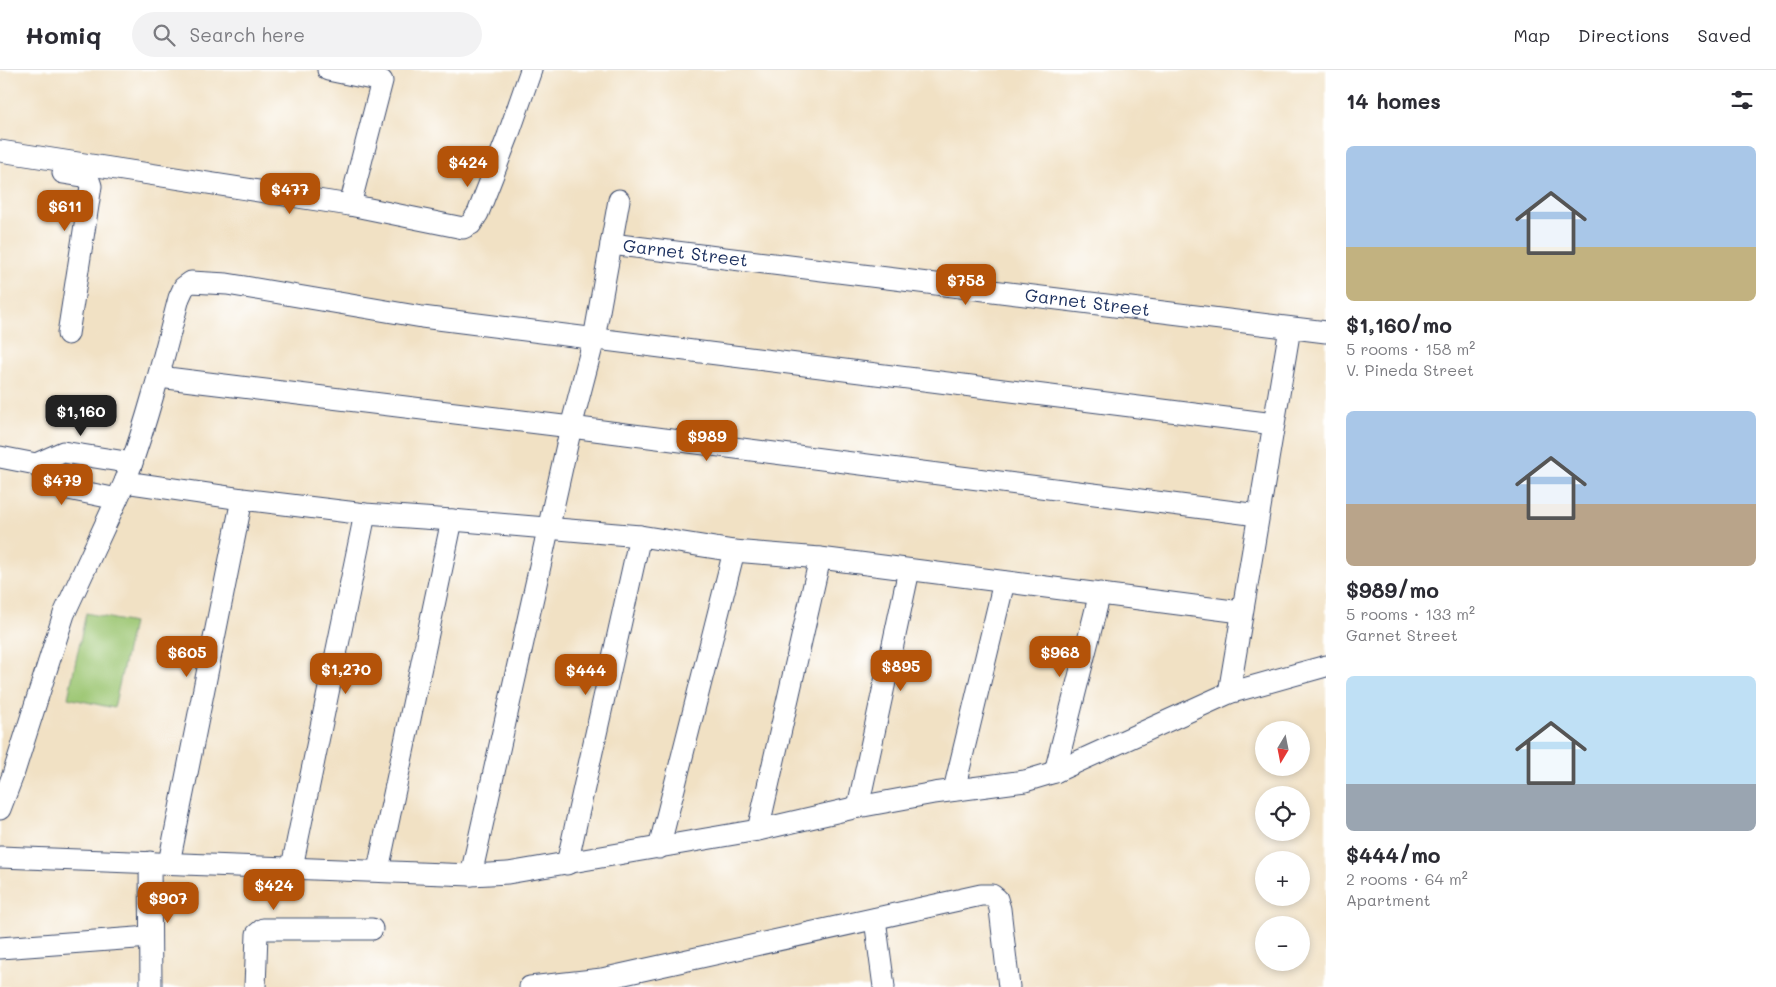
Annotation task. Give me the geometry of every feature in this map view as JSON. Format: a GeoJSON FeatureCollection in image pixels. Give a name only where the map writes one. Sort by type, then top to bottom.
{"type":"FeatureCollection","features":[{"type":"Feature","properties":{"kind":"street"},"geometry":{"type":"LineString","coordinates":[[328,70],[383,75],[350,205]]}},
{"type":"Feature","properties":{"kind":"street"},"geometry":{"type":"LineString","coordinates":[[0,151],[350,205],[463,228],[472,224],[478,213],[531,70]]}},
{"type":"Feature","properties":{"kind":"street"},"geometry":{"type":"LineString","coordinates":[[48,159],[49,170],[82,176],[89,180],[91,186],[68,334]]}},
{"type":"Feature","properties":{"kind":"street"},"geometry":{"type":"LineString","coordinates":[[472,875],[571,427],[594,339],[619,200]]}},
{"type":"Feature","properties":{"kind":"street","name":"Garnet Street"},"geometry":{"type":"LineString","coordinates":[[611,244],[1326,332]]}},
{"type":"Feature","properties":{"kind":"street"},"geometry":{"type":"LineString","coordinates":[[0,809],[14,775],[64,614],[125,482],[159,377],[179,298],[184,287],[191,282],[227,284],[422,317],[1274,424]]}},
{"type":"Feature","properties":{"kind":"street"},"geometry":{"type":"LineString","coordinates":[[1229,693],[1241,612],[1290,328]]}},
{"type":"Feature","properties":{"kind":"street"},"geometry":{"type":"LineString","coordinates":[[159,377],[571,427],[1258,515]]}},
{"type":"Feature","properties":{"kind":"street"},"geometry":{"type":"LineString","coordinates":[[0,457],[36,464],[63,452],[125,482]]}},
{"type":"Feature","properties":{"kind":"street"},"geometry":{"type":"LineString","coordinates":[[36,464],[54,486],[125,482],[365,514],[640,536],[734,551],[820,558],[1241,612]]}},
{"type":"Feature","properties":{"kind":"street"},"geometry":{"type":"LineString","coordinates":[[151,987],[150,936],[159,862],[242,499]]}},
{"type":"Feature","properties":{"kind":"street"},"geometry":{"type":"LineString","coordinates":[[292,867],[365,514]]}},
{"type":"Feature","properties":{"kind":"street"},"geometry":{"type":"LineString","coordinates":[[378,870],[452,520]]}},
{"type":"Feature","properties":{"kind":"street"},"geometry":{"type":"LineString","coordinates":[[567,864],[640,536]]}},
{"type":"Feature","properties":{"kind":"street"},"geometry":{"type":"LineString","coordinates":[[660,848],[734,551]]}},
{"type":"Feature","properties":{"kind":"street"},"geometry":{"type":"LineString","coordinates":[[758,830],[820,558]]}},
{"type":"Feature","properties":{"kind":"street"},"geometry":{"type":"LineString","coordinates":[[858,806],[909,570]]}},
{"type":"Feature","properties":{"kind":"street"},"geometry":{"type":"LineString","coordinates":[[954,790],[1004,582]]}},
{"type":"Feature","properties":{"kind":"street"},"geometry":{"type":"LineString","coordinates":[[1055,772],[1100,593]]}},
{"type":"Feature","properties":{"kind":"street"},"geometry":{"type":"LineString","coordinates":[[0,857],[472,875],[508,873],[758,830],[858,806],[954,790],[1024,781],[1055,772],[1229,693],[1326,666]]}},
{"type":"Feature","properties":{"kind":"street"},"geometry":{"type":"LineString","coordinates":[[530,987],[585,984],[981,895],[992,895],[997,899],[1000,909],[1009,987]]}},
{"type":"Feature","properties":{"kind":"street"},"geometry":{"type":"LineString","coordinates":[[875,919],[884,987]]}},
{"type":"Feature","properties":{"kind":"street"},"geometry":{"type":"LineString","coordinates":[[255,987],[258,934],[263,930],[372,929]]}},
{"type":"Feature","properties":{"kind":"street"},"geometry":{"type":"LineString","coordinates":[[0,948],[150,936]]}},
{"type":"Feature","properties":{"kind":"green space"},"geometry":{"type":"Polygon","coordinates":[[[86,613],[133,623],[114,708],[68,698],[86,613]]]}}]}
